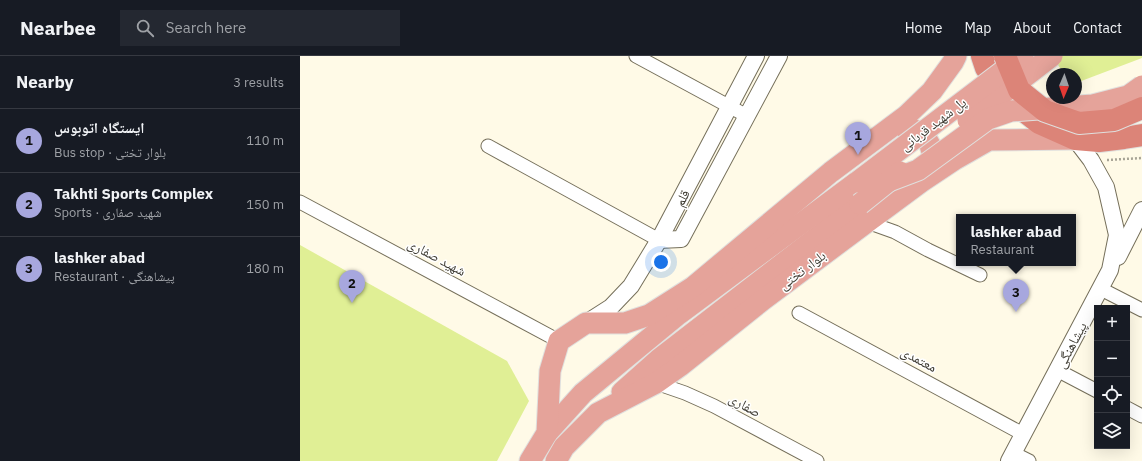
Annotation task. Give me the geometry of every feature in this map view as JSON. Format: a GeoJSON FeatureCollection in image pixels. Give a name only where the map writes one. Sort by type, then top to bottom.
{"type":"FeatureCollection","features":[{"type":"Feature","properties":{"kind":"highway"},"geometry":{"type":"LineString","coordinates":[[982,56],[986,68],[1009,99],[1039,124],[1075,139],[1099,140],[1142,135]]}},
{"type":"Feature","properties":{"kind":"highway"},"geometry":{"type":"LineString","coordinates":[[1005,56],[1019,90],[1045,111],[1079,123],[1114,120],[1142,108]]}},
{"type":"Feature","properties":{"kind":"main road"},"geometry":{"type":"LineString","coordinates":[[530,461],[547,433],[550,371],[559,341],[586,323],[625,323],[649,315],[693,286],[831,172],[906,116],[932,91],[956,56]]}},
{"type":"Feature","properties":{"kind":"main road","name":"پل شهید قربانی"},"geometry":{"type":"LineString","coordinates":[[547,433],[583,393],[679,314],[1023,56]]}},
{"type":"Feature","properties":{"kind":"main road","name":"پل شهید قربانی"},"geometry":{"type":"LineString","coordinates":[[864,213],[889,181],[1052,56]]}},
{"type":"Feature","properties":{"kind":"main road","name":"پل شهید قربانی"},"geometry":{"type":"LineString","coordinates":[[889,181],[918,170],[988,119],[1011,111],[1093,105],[1128,96],[1142,86]]}},
{"type":"Feature","properties":{"kind":"main road"},"geometry":{"type":"LineString","coordinates":[[883,133],[896,127],[904,127],[911,128],[924,135],[931,148],[932,162],[930,169],[921,182]]}},
{"type":"Feature","properties":{"kind":"main road","name":"بلوار تختی"},"geometry":{"type":"LineString","coordinates":[[556,461],[564,447],[598,413],[656,383],[680,366],[764,299],[864,213],[921,182],[954,160],[989,140],[1075,139]]}},
{"type":"Feature","properties":{"kind":"main road"},"geometry":{"type":"LineString","coordinates":[[598,413],[658,359],[864,213]]}},
{"type":"Feature","properties":{"kind":"street"},"geometry":{"type":"LineString","coordinates":[[636,56],[747,116]]}},
{"type":"Feature","properties":{"kind":"street","name":"قلم"},"geometry":{"type":"LineString","coordinates":[[586,323],[611,307],[631,286],[659,240],[756,56]]}},
{"type":"Feature","properties":{"kind":"street"},"geometry":{"type":"LineString","coordinates":[[488,146],[659,240],[681,239],[779,56]]}},
{"type":"Feature","properties":{"kind":"street","name":"پیشاهنگی"},"geometry":{"type":"LineString","coordinates":[[1011,457],[1110,270],[1117,235],[1106,187],[1092,160],[1075,139]]}},
{"type":"Feature","properties":{"kind":"street","name":"شهید صفاری"},"geometry":{"type":"LineString","coordinates":[[300,202],[559,341]]}},
{"type":"Feature","properties":{"kind":"street"},"geometry":{"type":"LineString","coordinates":[[864,213],[895,232],[956,263]]}},
{"type":"Feature","properties":{"kind":"street"},"geometry":{"type":"LineString","coordinates":[[1110,270],[1141,213]]}},
{"type":"Feature","properties":{"kind":"street"},"geometry":{"type":"LineString","coordinates":[[961,266],[980,275]]}},
{"type":"Feature","properties":{"kind":"street"},"geometry":{"type":"LineString","coordinates":[[1101,288],[1142,310]]}},
{"type":"Feature","properties":{"kind":"street","name":"معتمدی"},"geometry":{"type":"LineString","coordinates":[[799,313],[1023,434]]}},
{"type":"Feature","properties":{"kind":"street"},"geometry":{"type":"LineString","coordinates":[[1058,370],[1094,389]]}},
{"type":"Feature","properties":{"kind":"street","name":"صفاری"},"geometry":{"type":"LineString","coordinates":[[656,383],[685,393],[714,406],[816,461]]}},
{"type":"Feature","properties":{"kind":"street"},"geometry":{"type":"LineString","coordinates":[[1130,410],[1142,416]]}},
{"type":"Feature","properties":{"kind":"street"},"geometry":{"type":"LineString","coordinates":[[1011,457],[1029,461]]}},
{"type":"Feature","properties":{"kind":"path"},"geometry":{"type":"LineString","coordinates":[[1092,160],[1142,158]]}},
{"type":"Feature","properties":{"kind":"green space"},"geometry":{"type":"Polygon","coordinates":[[[1049,56],[1142,56],[1142,58],[1082,81],[1082,68],[1060,68],[1049,56]]]}},
{"type":"Feature","properties":{"kind":"green space"},"geometry":{"type":"Polygon","coordinates":[[[300,245],[507,361],[529,401],[497,461],[300,461],[300,245]]]}},
{"type":"Feature","properties":{"kind":"place","name":"ايستگاه اتوبوس"},"geometry":{"type":"Point","coordinates":[858,155]}},
{"type":"Feature","properties":{"kind":"place","name":"Takhti Sports Complex"},"geometry":{"type":"Point","coordinates":[352,303]}},
{"type":"Feature","properties":{"kind":"place","name":"lashker abad"},"geometry":{"type":"Point","coordinates":[1016,312]}}]}
